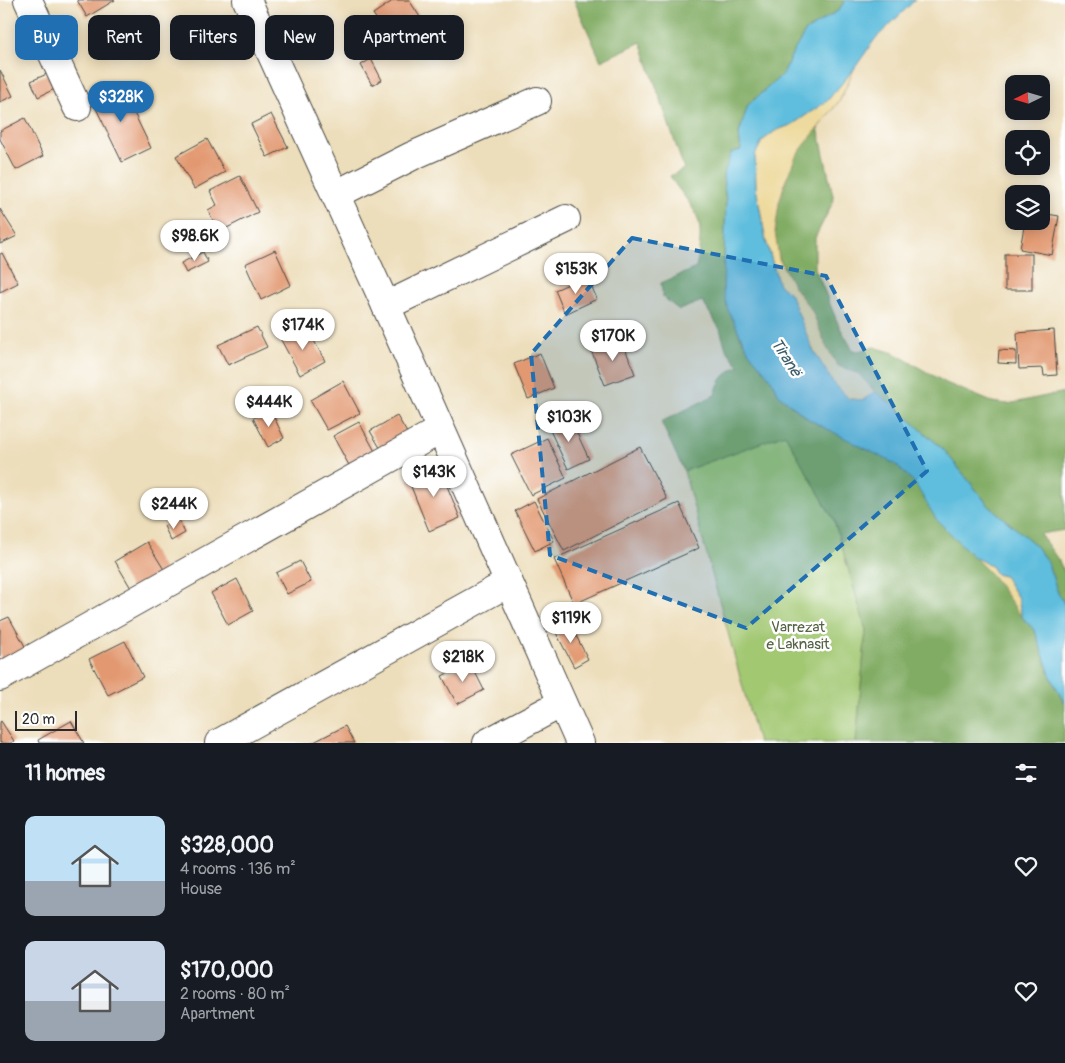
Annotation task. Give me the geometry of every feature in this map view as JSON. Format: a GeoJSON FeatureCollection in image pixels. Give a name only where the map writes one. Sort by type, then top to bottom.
{"type":"FeatureCollection","features":[{"type":"Feature","properties":{"kind":"street"},"geometry":{"type":"LineString","coordinates":[[28,0],[77,107]]}},
{"type":"Feature","properties":{"kind":"street"},"geometry":{"type":"LineString","coordinates":[[247,0],[386,306],[580,743]]}},
{"type":"Feature","properties":{"kind":"street"},"geometry":{"type":"LineString","coordinates":[[335,195],[412,156],[537,101]]}},
{"type":"Feature","properties":{"kind":"street"},"geometry":{"type":"LineString","coordinates":[[386,306],[566,219]]}},
{"type":"Feature","properties":{"kind":"street"},"geometry":{"type":"LineString","coordinates":[[0,677],[440,430]]}},
{"type":"Feature","properties":{"kind":"street"},"geometry":{"type":"LineString","coordinates":[[218,743],[508,583]]}},
{"type":"Feature","properties":{"kind":"street"},"geometry":{"type":"LineString","coordinates":[[487,743],[562,703]]}},
{"type":"Feature","properties":{"kind":"highlighted area"},"geometry":{"type":"Polygon","coordinates":[[[632,238],[826,276],[927,471],[746,628],[550,555],[531,354],[632,238]]]}},
{"type":"Feature","properties":{"kind":"green space"},"geometry":{"type":"Polygon","coordinates":[[[574,0],[845,0],[839,10],[806,31],[783,74],[748,105],[739,133],[741,150],[723,176],[726,201],[723,291],[740,336],[749,352],[771,379],[779,395],[808,419],[895,464],[914,481],[936,518],[992,575],[1022,617],[1035,631],[1051,677],[1065,705],[1064,743],[856,743],[866,630],[834,520],[785,434],[684,471],[661,422],[715,395],[718,385],[723,378],[739,366],[726,349],[720,329],[702,301],[679,310],[663,297],[661,283],[696,268],[700,232],[695,212],[670,176],[684,169],[641,42],[601,61],[574,0]]]}},
{"type":"Feature","properties":{"kind":"green space"},"geometry":{"type":"Polygon","coordinates":[[[818,127],[834,200],[815,238],[815,268],[839,326],[854,352],[874,347],[894,353],[946,383],[992,402],[1008,404],[1065,392],[1065,530],[1040,534],[1059,561],[1065,574],[1065,605],[1058,593],[1047,561],[1033,543],[989,506],[944,450],[893,405],[875,392],[859,374],[838,366],[827,348],[812,311],[794,287],[779,258],[775,232],[779,203],[785,182],[796,156],[818,127]]]}},
{"type":"Feature","properties":{"kind":"green space","name":"Varrezat e Laknasit"},"geometry":{"type":"Polygon","coordinates":[[[785,433],[834,520],[866,630],[856,743],[758,743],[684,471],[785,433]]]}},
{"type":"Feature","properties":{"kind":"sand"},"geometry":{"type":"Polygon","coordinates":[[[854,69],[840,100],[796,156],[785,182],[779,203],[775,232],[779,259],[794,287],[812,311],[827,348],[838,366],[859,374],[875,392],[863,400],[849,399],[832,381],[812,348],[790,293],[779,285],[766,241],[756,188],[755,155],[762,141],[775,131],[793,124],[827,101],[854,69]]]}},
{"type":"Feature","properties":{"kind":"sand"},"geometry":{"type":"Polygon","coordinates":[[[974,557],[991,566],[996,574],[1004,576],[1018,598],[1022,617],[992,575],[974,557]]]}},
{"type":"Feature","properties":{"kind":"water","name":"Tiranë"},"geometry":{"type":"Polygon","coordinates":[[[845,0],[915,0],[875,39],[854,69],[827,101],[793,124],[775,131],[762,141],[755,155],[756,188],[766,241],[779,285],[790,293],[812,348],[832,381],[849,399],[863,400],[875,392],[893,405],[944,450],[989,506],[1033,543],[1047,561],[1058,593],[1065,605],[1065,705],[1051,677],[1035,631],[1022,617],[1018,598],[1004,576],[996,574],[991,566],[974,557],[936,519],[914,482],[895,464],[810,420],[779,395],[771,379],[749,352],[728,310],[723,291],[726,201],[723,176],[731,153],[741,150],[739,134],[748,105],[783,74],[806,31],[839,10],[845,0]]]}},
{"type":"Feature","properties":{"kind":"building"},"geometry":{"type":"Polygon","coordinates":[[[77,0],[115,0],[88,15],[87,17],[77,0]]]}},
{"type":"Feature","properties":{"kind":"building"},"geometry":{"type":"Polygon","coordinates":[[[394,0],[409,0],[419,15],[374,15],[394,0]]]}},
{"type":"Feature","properties":{"kind":"building"},"geometry":{"type":"Polygon","coordinates":[[[372,60],[382,80],[372,85],[361,65],[372,60]]]}},
{"type":"Feature","properties":{"kind":"building"},"geometry":{"type":"Polygon","coordinates":[[[0,70],[13,96],[0,102],[0,70]]]}},
{"type":"Feature","properties":{"kind":"building"},"geometry":{"type":"Polygon","coordinates":[[[56,70],[63,85],[38,97],[31,81],[56,70]]]}},
{"type":"Feature","properties":{"kind":"building"},"geometry":{"type":"Polygon","coordinates":[[[120,84],[151,148],[122,162],[91,98],[120,84]]]}},
{"type":"Feature","properties":{"kind":"building"},"geometry":{"type":"Polygon","coordinates":[[[271,114],[288,147],[267,157],[251,124],[271,114]]]}},
{"type":"Feature","properties":{"kind":"building"},"geometry":{"type":"Polygon","coordinates":[[[25,118],[43,156],[16,170],[0,139],[0,131],[25,118]]]}},
{"type":"Feature","properties":{"kind":"building"},"geometry":{"type":"Polygon","coordinates":[[[207,139],[225,172],[194,189],[176,156],[207,139]]]}},
{"type":"Feature","properties":{"kind":"building"},"geometry":{"type":"Polygon","coordinates":[[[240,176],[258,212],[219,232],[208,210],[217,205],[210,191],[240,176]]]}},
{"type":"Feature","properties":{"kind":"building"},"geometry":{"type":"Polygon","coordinates":[[[0,209],[17,236],[0,244],[0,209]]]}},
{"type":"Feature","properties":{"kind":"building"},"geometry":{"type":"Polygon","coordinates":[[[1050,214],[1059,216],[1052,255],[1020,249],[1023,230],[1050,230],[1050,214]]]}},
{"type":"Feature","properties":{"kind":"building"},"geometry":{"type":"Polygon","coordinates":[[[275,250],[291,285],[261,300],[245,264],[275,250]]]}},
{"type":"Feature","properties":{"kind":"building"},"geometry":{"type":"Polygon","coordinates":[[[203,252],[208,262],[186,273],[181,263],[203,252]]]}},
{"type":"Feature","properties":{"kind":"building"},"geometry":{"type":"Polygon","coordinates":[[[2,253],[18,283],[0,292],[0,254],[2,253]]]}},
{"type":"Feature","properties":{"kind":"building"},"geometry":{"type":"Polygon","coordinates":[[[1005,254],[1032,254],[1032,290],[1005,290],[1005,254]]]}},
{"type":"Feature","properties":{"kind":"building"},"geometry":{"type":"Polygon","coordinates":[[[587,276],[597,299],[565,314],[555,290],[587,276]]]}},
{"type":"Feature","properties":{"kind":"building"},"geometry":{"type":"Polygon","coordinates":[[[306,326],[325,361],[300,375],[281,340],[306,326]]]}},
{"type":"Feature","properties":{"kind":"building"},"geometry":{"type":"Polygon","coordinates":[[[257,327],[267,347],[228,365],[218,345],[257,327]]]}},
{"type":"Feature","properties":{"kind":"building"},"geometry":{"type":"Polygon","coordinates":[[[1054,330],[1057,375],[1044,376],[1043,368],[1019,369],[1017,333],[1054,330]]]}},
{"type":"Feature","properties":{"kind":"building"},"geometry":{"type":"Polygon","coordinates":[[[621,338],[635,374],[605,385],[591,350],[621,338]]]}},
{"type":"Feature","properties":{"kind":"building"},"geometry":{"type":"Polygon","coordinates":[[[999,350],[1016,351],[1016,364],[998,363],[999,350]]]}},
{"type":"Feature","properties":{"kind":"building"},"geometry":{"type":"Polygon","coordinates":[[[540,353],[554,388],[528,399],[514,364],[540,353]]]}},
{"type":"Feature","properties":{"kind":"building"},"geometry":{"type":"Polygon","coordinates":[[[343,381],[360,413],[327,430],[310,400],[343,381]]]}},
{"type":"Feature","properties":{"kind":"building"},"geometry":{"type":"Polygon","coordinates":[[[270,409],[284,438],[268,447],[253,418],[270,409]]]}},
{"type":"Feature","properties":{"kind":"building"},"geometry":{"type":"Polygon","coordinates":[[[397,416],[412,441],[385,456],[370,431],[397,416]]]}},
{"type":"Feature","properties":{"kind":"building"},"geometry":{"type":"Polygon","coordinates":[[[570,418],[589,459],[568,469],[549,428],[570,418]]]}},
{"type":"Feature","properties":{"kind":"building"},"geometry":{"type":"Polygon","coordinates":[[[359,422],[377,455],[351,469],[333,436],[359,422]]]}},
{"type":"Feature","properties":{"kind":"building"},"geometry":{"type":"Polygon","coordinates":[[[547,438],[566,478],[531,495],[511,455],[547,438]]]}},
{"type":"Feature","properties":{"kind":"building"},"geometry":{"type":"Polygon","coordinates":[[[640,447],[667,499],[564,551],[537,499],[640,447]]]}},
{"type":"Feature","properties":{"kind":"building"},"geometry":{"type":"Polygon","coordinates":[[[439,466],[460,518],[429,531],[408,479],[439,466]]]}},
{"type":"Feature","properties":{"kind":"building"},"geometry":{"type":"Polygon","coordinates":[[[534,501],[554,541],[535,551],[515,511],[534,501]]]}},
{"type":"Feature","properties":{"kind":"building"},"geometry":{"type":"Polygon","coordinates":[[[679,503],[699,548],[574,604],[554,559],[679,503]]]}},
{"type":"Feature","properties":{"kind":"building"},"geometry":{"type":"Polygon","coordinates":[[[178,519],[185,533],[171,541],[164,526],[178,519]]]}},
{"type":"Feature","properties":{"kind":"building"},"geometry":{"type":"Polygon","coordinates":[[[147,542],[168,576],[135,595],[115,561],[147,542]]]}},
{"type":"Feature","properties":{"kind":"building"},"geometry":{"type":"Polygon","coordinates":[[[300,561],[311,582],[287,594],[276,573],[300,561]]]}},
{"type":"Feature","properties":{"kind":"building"},"geometry":{"type":"Polygon","coordinates":[[[237,579],[253,611],[228,625],[211,593],[237,579]]]}},
{"type":"Feature","properties":{"kind":"building"},"geometry":{"type":"Polygon","coordinates":[[[9,617],[27,650],[0,666],[0,621],[9,617]]]}},
{"type":"Feature","properties":{"kind":"building"},"geometry":{"type":"Polygon","coordinates":[[[569,622],[588,659],[574,667],[554,629],[569,622]]]}},
{"type":"Feature","properties":{"kind":"building"},"geometry":{"type":"Polygon","coordinates":[[[125,641],[143,677],[108,695],[89,659],[125,641]]]}},
{"type":"Feature","properties":{"kind":"building"},"geometry":{"type":"Polygon","coordinates":[[[470,662],[484,690],[457,704],[442,676],[470,662]]]}},
{"type":"Feature","properties":{"kind":"building"},"geometry":{"type":"Polygon","coordinates":[[[1,721],[14,741],[11,743],[0,743],[1,721]]]}},
{"type":"Feature","properties":{"kind":"building"},"geometry":{"type":"Polygon","coordinates":[[[71,721],[84,743],[39,743],[38,740],[71,721]]]}},
{"type":"Feature","properties":{"kind":"building"},"geometry":{"type":"Polygon","coordinates":[[[345,726],[354,743],[312,743],[345,726]]]}}]}
